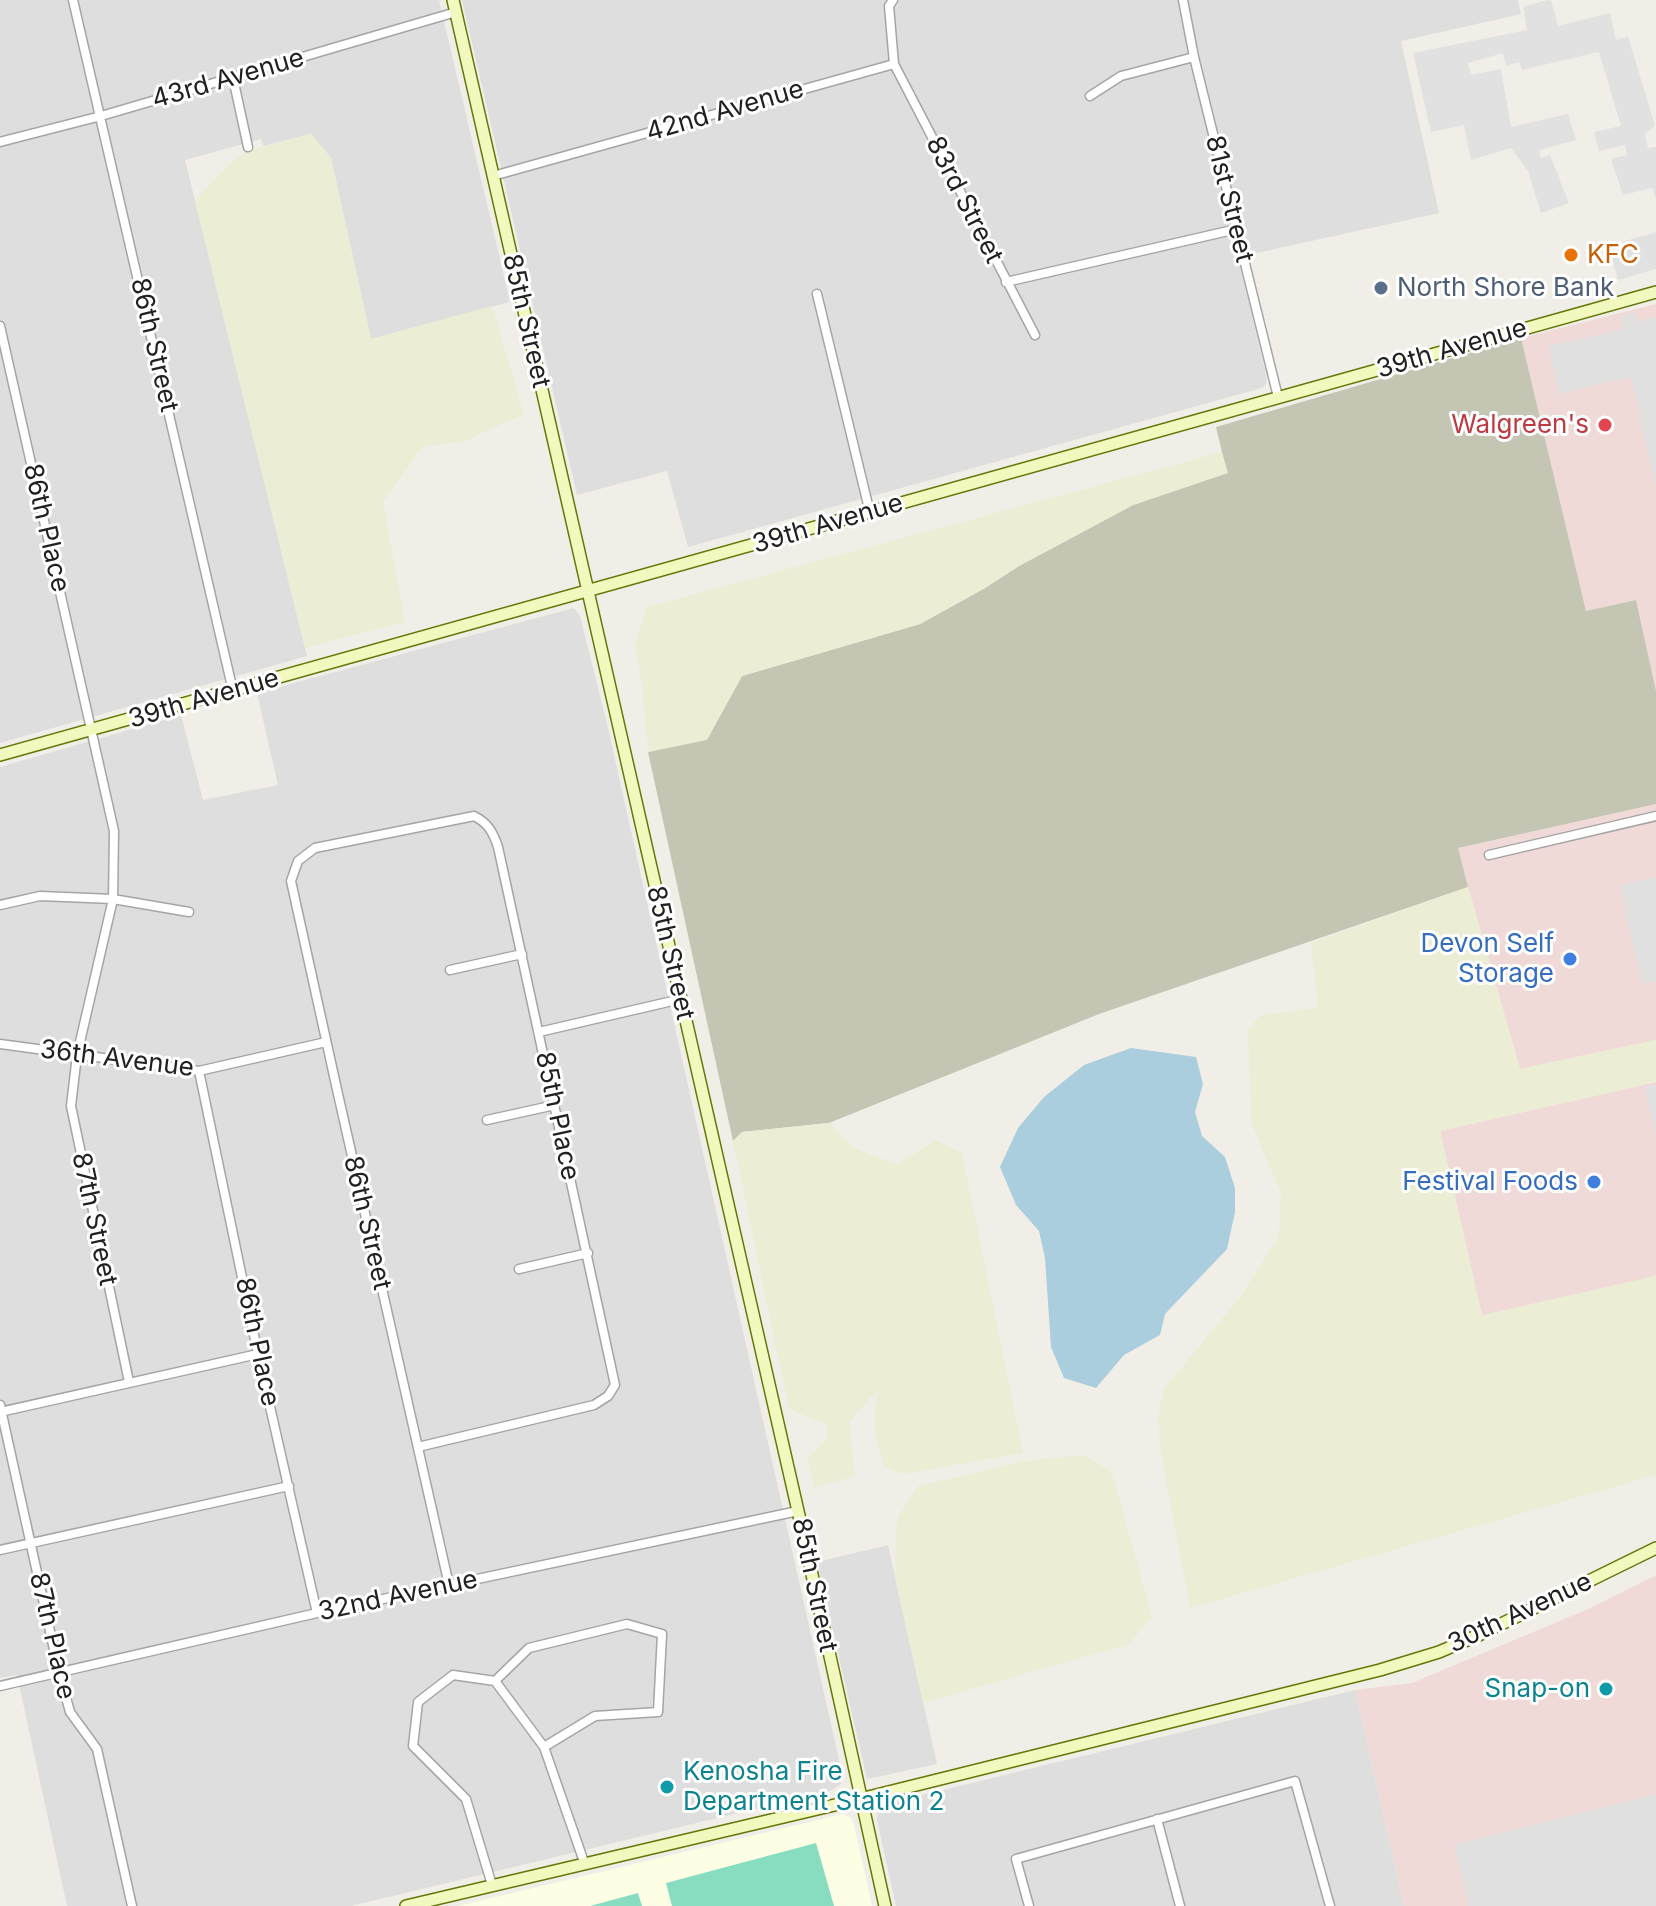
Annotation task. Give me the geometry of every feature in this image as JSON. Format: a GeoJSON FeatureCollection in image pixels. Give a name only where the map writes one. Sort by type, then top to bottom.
{"type":"FeatureCollection","features":[{"type":"Feature","properties":{"kind":"street","name":"86th Street"},"geometry":{"type":"LineString","coordinates":[[73,0],[233,691]]}},
{"type":"Feature","properties":{"kind":"street"},"geometry":{"type":"LineString","coordinates":[[893,0],[889,6],[894,64]]}},
{"type":"Feature","properties":{"kind":"street","name":"81st Street"},"geometry":{"type":"LineString","coordinates":[[1183,0],[1194,57],[1278,397]]}},
{"type":"Feature","properties":{"kind":"street","name":"43rd Avenue"},"geometry":{"type":"LineString","coordinates":[[0,142],[233,78],[454,6]]}},
{"type":"Feature","properties":{"kind":"street","name":"85th Street"},"geometry":{"type":"LineString","coordinates":[[454,6],[798,1511],[885,1906]]}},
{"type":"Feature","properties":{"kind":"street"},"geometry":{"type":"LineString","coordinates":[[1090,96],[1121,76],[1194,57]]}},
{"type":"Feature","properties":{"kind":"street","name":"42nd Avenue"},"geometry":{"type":"LineString","coordinates":[[493,176],[894,64]]}},
{"type":"Feature","properties":{"kind":"street","name":"83rd Street"},"geometry":{"type":"LineString","coordinates":[[894,64],[1035,335]]}},
{"type":"Feature","properties":{"kind":"street"},"geometry":{"type":"LineString","coordinates":[[233,78],[248,147]]}},
{"type":"Feature","properties":{"kind":"street"},"geometry":{"type":"LineString","coordinates":[[1006,282],[1237,229]]}},
{"type":"Feature","properties":{"kind":"street","name":"39th Avenue"},"geometry":{"type":"LineString","coordinates":[[0,755],[1656,292]]}},
{"type":"Feature","properties":{"kind":"street"},"geometry":{"type":"LineString","coordinates":[[817,294],[870,513]]}},
{"type":"Feature","properties":{"kind":"street","name":"86th Place"},"geometry":{"type":"LineString","coordinates":[[0,326],[114,831],[113,899]]}},
{"type":"Feature","properties":{"kind":"street","name":"86th Street"},"geometry":{"type":"LineString","coordinates":[[449,1585],[291,881],[298,861],[315,848],[462,816],[483,820]]}},
{"type":"Feature","properties":{"kind":"street"},"geometry":{"type":"LineString","coordinates":[[1489,855],[1656,816]]}},
{"type":"Feature","properties":{"kind":"street","name":"85th Place"},"geometry":{"type":"LineString","coordinates":[[418,1447],[594,1405],[608,1396],[615,1385],[498,847],[493,832],[483,820]]}},
{"type":"Feature","properties":{"kind":"street"},"geometry":{"type":"LineString","coordinates":[[0,905],[40,896],[113,899],[189,912]]}},
{"type":"Feature","properties":{"kind":"street","name":"87th Street"},"geometry":{"type":"LineString","coordinates":[[113,899],[77,1055],[71,1106],[129,1382]]}},
{"type":"Feature","properties":{"kind":"street"},"geometry":{"type":"LineString","coordinates":[[450,970],[522,954]]}},
{"type":"Feature","properties":{"kind":"street"},"geometry":{"type":"LineString","coordinates":[[539,1032],[681,999]]}},
{"type":"Feature","properties":{"kind":"street","name":"36th Avenue"},"geometry":{"type":"LineString","coordinates":[[0,1044],[199,1071],[326,1042]]}},
{"type":"Feature","properties":{"kind":"street","name":"86th Place"},"geometry":{"type":"LineString","coordinates":[[199,1071],[258,1354],[317,1613]]}},
{"type":"Feature","properties":{"kind":"street"},"geometry":{"type":"LineString","coordinates":[[487,1120],[555,1105]]}},
{"type":"Feature","properties":{"kind":"street"},"geometry":{"type":"LineString","coordinates":[[519,1269],[588,1253]]}},
{"type":"Feature","properties":{"kind":"street"},"geometry":{"type":"LineString","coordinates":[[0,1409],[258,1354]]}},
{"type":"Feature","properties":{"kind":"street","name":"87th Place"},"geometry":{"type":"LineString","coordinates":[[0,1409],[59,1672],[70,1712],[97,1749],[132,1906]]}},
{"type":"Feature","properties":{"kind":"street"},"geometry":{"type":"LineString","coordinates":[[0,1550],[289,1486]]}},
{"type":"Feature","properties":{"kind":"street","name":"32nd Avenue"},"geometry":{"type":"LineString","coordinates":[[0,1686],[317,1613],[798,1511]]}},
{"type":"Feature","properties":{"kind":"street","name":"30th Avenue"},"geometry":{"type":"LineString","coordinates":[[406,1906],[860,1799],[1380,1670],[1439,1652],[1481,1634],[1656,1548]]}},
{"type":"Feature","properties":{"kind":"street"},"geometry":{"type":"LineString","coordinates":[[495,1681],[529,1648],[627,1624],[662,1634],[658,1712],[595,1716],[544,1747]]}},
{"type":"Feature","properties":{"kind":"street"},"geometry":{"type":"LineString","coordinates":[[492,1885],[466,1799],[413,1746],[418,1702],[453,1675],[495,1681],[544,1747],[584,1862]]}},
{"type":"Feature","properties":{"kind":"street"},"geometry":{"type":"LineString","coordinates":[[1029,1906],[1016,1859],[1295,1781],[1330,1906]]}},
{"type":"Feature","properties":{"kind":"street"},"geometry":{"type":"LineString","coordinates":[[1157,1819],[1180,1906]]}},
{"type":"Feature","properties":{"kind":"shaded area"},"geometry":{"type":"Polygon","coordinates":[[[0,0],[439,0],[510,302],[371,339],[331,158],[311,134],[263,146],[261,139],[185,160],[307,656],[0,743],[0,0]]]}},
{"type":"Feature","properties":{"kind":"shaded area"},"geometry":{"type":"Polygon","coordinates":[[[462,0],[1518,0],[1521,14],[1401,41],[1439,213],[1238,257],[1267,378],[1262,388],[688,547],[667,471],[577,495],[462,0]]]}},
{"type":"Feature","properties":{"kind":"shaded area"},"geometry":{"type":"Polygon","coordinates":[[[1551,0],[1558,26],[1610,13],[1616,40],[1628,36],[1655,126],[1645,134],[1648,148],[1656,147],[1656,199],[1652,188],[1623,195],[1611,159],[1627,155],[1625,145],[1599,151],[1594,132],[1621,126],[1599,52],[1522,70],[1519,62],[1506,66],[1503,53],[1468,63],[1471,75],[1501,69],[1511,127],[1568,114],[1576,140],[1539,150],[1541,158],[1550,155],[1569,203],[1541,213],[1528,171],[1511,148],[1471,160],[1464,125],[1431,132],[1413,53],[1527,30],[1523,7],[1551,0]]]}},
{"type":"Feature","properties":{"kind":"shaded area"},"geometry":{"type":"Polygon","coordinates":[[[311,134],[331,158],[371,339],[492,306],[524,414],[465,441],[422,447],[383,502],[405,622],[305,648],[195,201],[224,169],[246,151],[311,134]]]}},
{"type":"Feature","properties":{"kind":"shaded area"},"geometry":{"type":"Polygon","coordinates":[[[1656,232],[1656,269],[1618,280],[1611,252],[1623,249],[1622,242],[1656,232]]]}},
{"type":"Feature","properties":{"kind":"shaded area"},"geometry":{"type":"Polygon","coordinates":[[[1656,304],[1656,691],[1636,600],[1586,611],[1521,338],[1656,304]]]}},
{"type":"Feature","properties":{"kind":"shaded area"},"geometry":{"type":"Polygon","coordinates":[[[1635,312],[1638,322],[1656,317],[1656,487],[1631,377],[1559,394],[1549,346],[1624,329],[1621,316],[1635,312]]]}},
{"type":"Feature","properties":{"kind":"shaded area"},"geometry":{"type":"Polygon","coordinates":[[[1521,338],[1586,611],[1636,600],[1656,691],[1656,804],[1458,848],[1468,887],[1099,1014],[829,1123],[742,1132],[733,1141],[648,752],[707,739],[742,676],[920,624],[1133,505],[1227,473],[1216,427],[1521,338]]]}},
{"type":"Feature","properties":{"kind":"shaded area"},"geometry":{"type":"Polygon","coordinates":[[[1222,452],[1228,473],[1133,505],[920,624],[742,676],[707,740],[648,752],[635,645],[647,607],[1222,452]]]}},
{"type":"Feature","properties":{"kind":"shaded area"},"geometry":{"type":"Polygon","coordinates":[[[574,608],[580,616],[608,728],[841,1769],[841,1784],[830,1791],[351,1906],[67,1906],[17,1675],[0,1678],[0,767],[181,715],[203,800],[278,785],[257,693],[574,608]]]}},
{"type":"Feature","properties":{"kind":"shaded area"},"geometry":{"type":"Polygon","coordinates":[[[1656,804],[1656,1040],[1520,1069],[1457,848],[1656,804]]]}},
{"type":"Feature","properties":{"kind":"shaded area"},"geometry":{"type":"Polygon","coordinates":[[[1656,877],[1656,981],[1642,984],[1620,885],[1656,877]]]}},
{"type":"Feature","properties":{"kind":"shaded area"},"geometry":{"type":"Polygon","coordinates":[[[1468,887],[1520,1069],[1656,1040],[1656,1082],[1440,1131],[1482,1315],[1656,1276],[1656,1475],[1190,1608],[1160,1448],[1158,1416],[1164,1389],[1240,1297],[1279,1236],[1281,1193],[1251,1123],[1248,1030],[1260,1015],[1318,1008],[1311,943],[1468,887]]]}},
{"type":"Feature","properties":{"kind":"shaded area"},"geometry":{"type":"Polygon","coordinates":[[[1656,1082],[1656,1276],[1482,1316],[1440,1131],[1656,1082]]]}},
{"type":"Feature","properties":{"kind":"shaded area"},"geometry":{"type":"Polygon","coordinates":[[[1656,1085],[1656,1137],[1645,1087],[1656,1085]]]}},
{"type":"Feature","properties":{"kind":"shaded area"},"geometry":{"type":"Polygon","coordinates":[[[829,1123],[856,1149],[897,1164],[936,1140],[962,1153],[1023,1453],[903,1474],[884,1467],[874,1429],[877,1390],[849,1422],[855,1476],[815,1487],[807,1459],[827,1438],[826,1424],[789,1409],[733,1141],[742,1132],[829,1123]]]}},
{"type":"Feature","properties":{"kind":"shaded area"},"geometry":{"type":"Polygon","coordinates":[[[1084,1455],[1112,1472],[1152,1617],[1129,1644],[923,1703],[895,1578],[897,1518],[918,1486],[1026,1461],[1084,1455]]]}},
{"type":"Feature","properties":{"kind":"shaded area"},"geometry":{"type":"Polygon","coordinates":[[[888,1545],[937,1764],[867,1779],[817,1562],[888,1545]]]}},
{"type":"Feature","properties":{"kind":"shaded area"},"geometry":{"type":"Polygon","coordinates":[[[1656,1575],[1656,1906],[1404,1906],[1355,1690],[1412,1683],[1588,1609],[1656,1575]]]}},
{"type":"Feature","properties":{"kind":"shaded area"},"geometry":{"type":"Polygon","coordinates":[[[1355,1690],[1404,1906],[896,1906],[877,1820],[881,1805],[1355,1690]]]}},
{"type":"Feature","properties":{"kind":"shaded area"},"geometry":{"type":"Polygon","coordinates":[[[1656,1794],[1656,1906],[1469,1906],[1454,1844],[1656,1794]]]}},
{"type":"Feature","properties":{"kind":"shaded area"},"geometry":{"type":"Polygon","coordinates":[[[843,1814],[851,1818],[854,1825],[872,1906],[458,1906],[843,1814]]]}},
{"type":"Feature","properties":{"kind":"green space"},"geometry":{"type":"Polygon","coordinates":[[[816,1843],[834,1906],[672,1906],[666,1883],[816,1843]]]}},
{"type":"Feature","properties":{"kind":"green space"},"geometry":{"type":"Polygon","coordinates":[[[638,1893],[642,1906],[590,1906],[638,1893]]]}},
{"type":"Feature","properties":{"kind":"water"},"geometry":{"type":"Polygon","coordinates":[[[1131,1048],[1196,1057],[1203,1084],[1195,1112],[1202,1136],[1225,1157],[1235,1188],[1235,1212],[1227,1249],[1165,1314],[1160,1335],[1124,1355],[1096,1388],[1064,1378],[1051,1347],[1045,1258],[1039,1231],[1016,1205],[1000,1167],[1018,1128],[1044,1097],[1084,1065],[1131,1048]]]}},
{"type":"Feature","properties":{"kind":"place","name":"KFC"},"geometry":{"type":"Point","coordinates":[1571,255]}},
{"type":"Feature","properties":{"kind":"place","name":"North Shore Bank"},"geometry":{"type":"Point","coordinates":[1381,288]}},
{"type":"Feature","properties":{"kind":"place","name":"Walgreen's"},"geometry":{"type":"Point","coordinates":[1605,425]}},
{"type":"Feature","properties":{"kind":"place","name":"Devon Self Storage"},"geometry":{"type":"Point","coordinates":[1570,959]}},
{"type":"Feature","properties":{"kind":"place","name":"Festival Foods"},"geometry":{"type":"Point","coordinates":[1594,1182]}},
{"type":"Feature","properties":{"kind":"place","name":"Snap-on"},"geometry":{"type":"Point","coordinates":[1606,1689]}},
{"type":"Feature","properties":{"kind":"place","name":"Kenosha Fire Department Station 2"},"geometry":{"type":"Point","coordinates":[667,1787]}}]}
